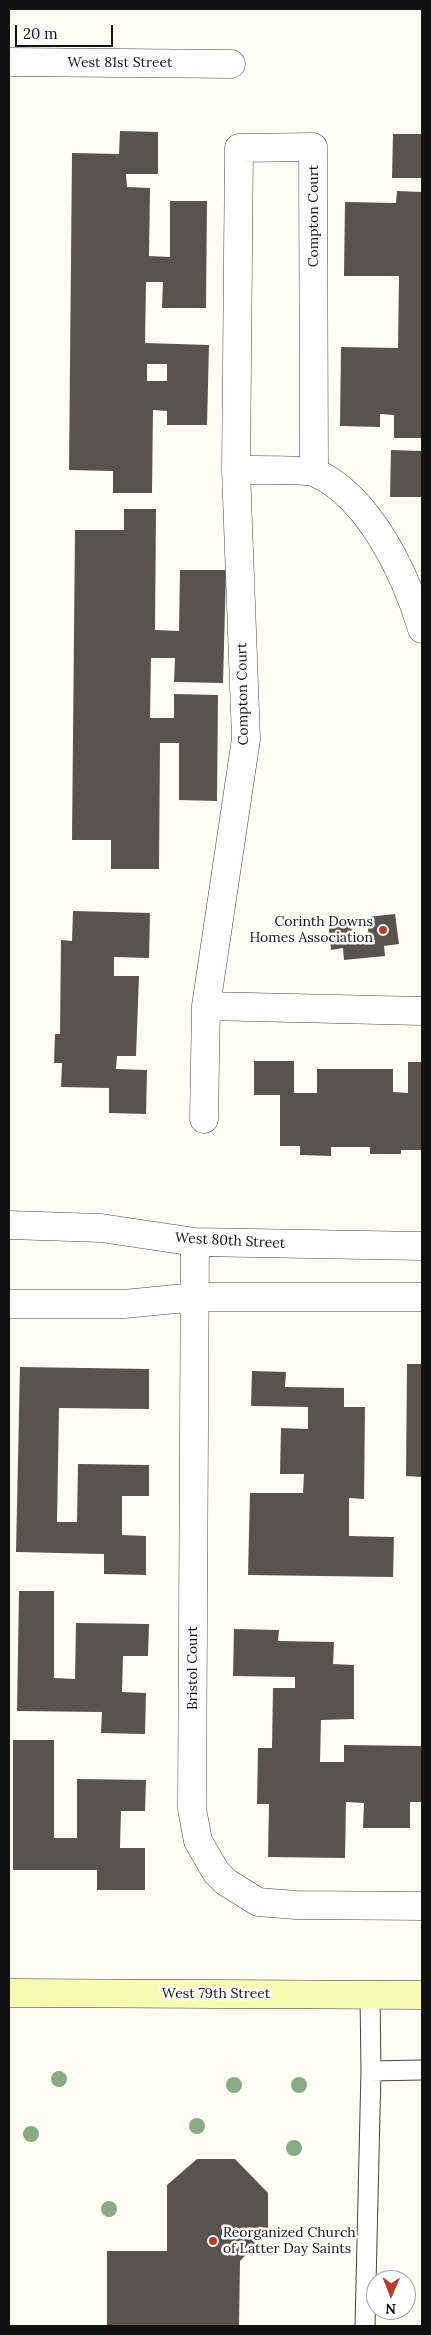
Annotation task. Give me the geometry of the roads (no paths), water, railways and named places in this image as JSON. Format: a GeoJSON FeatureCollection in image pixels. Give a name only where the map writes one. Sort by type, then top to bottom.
{"type":"FeatureCollection","features":[{"type":"Feature","properties":{"kind":"street","name":"West 81st Street"},"geometry":{"type":"LineString","coordinates":[[9,62],[231,64]]}},
{"type":"Feature","properties":{"kind":"street","name":"Compton Court"},"geometry":{"type":"LineString","coordinates":[[204,1119],[206,1006],[246,739],[236,470],[239,148],[313,147],[314,472]]}},
{"type":"Feature","properties":{"kind":"street"},"geometry":{"type":"LineString","coordinates":[[236,470],[314,472],[352,498],[392,552],[422,629]]}},
{"type":"Feature","properties":{"kind":"street"},"geometry":{"type":"LineString","coordinates":[[206,1006],[422,1011]]}},
{"type":"Feature","properties":{"kind":"street","name":"West 80th Street"},"geometry":{"type":"LineString","coordinates":[[9,1225],[101,1228],[195,1242],[422,1246]]}},
{"type":"Feature","properties":{"kind":"street","name":"Bristol Court"},"geometry":{"type":"LineString","coordinates":[[195,1242],[192,1809],[198,1841],[216,1872],[226,1882],[258,1902],[296,1905],[422,1906]]}},
{"type":"Feature","properties":{"kind":"street"},"geometry":{"type":"LineString","coordinates":[[9,1304],[124,1304],[196,1297],[422,1298]]}},
{"type":"Feature","properties":{"kind":"street","name":"West 79th Street"},"geometry":{"type":"LineString","coordinates":[[9,1993],[422,1995]]}},
{"type":"Feature","properties":{"kind":"lane"},"geometry":{"type":"LineString","coordinates":[[365,2326],[371,2071],[370,1995]]}},
{"type":"Feature","properties":{"kind":"lane"},"geometry":{"type":"LineString","coordinates":[[371,2071],[422,2070]]}},
{"type":"Feature","properties":{"kind":"place","name":"Corinth Downs Homes Association"},"geometry":{"type":"Point","coordinates":[383,930]}},
{"type":"Feature","properties":{"kind":"place","name":"Reorganized Church of Latter Day Saints"},"geometry":{"type":"Point","coordinates":[213,2241]}}]}
